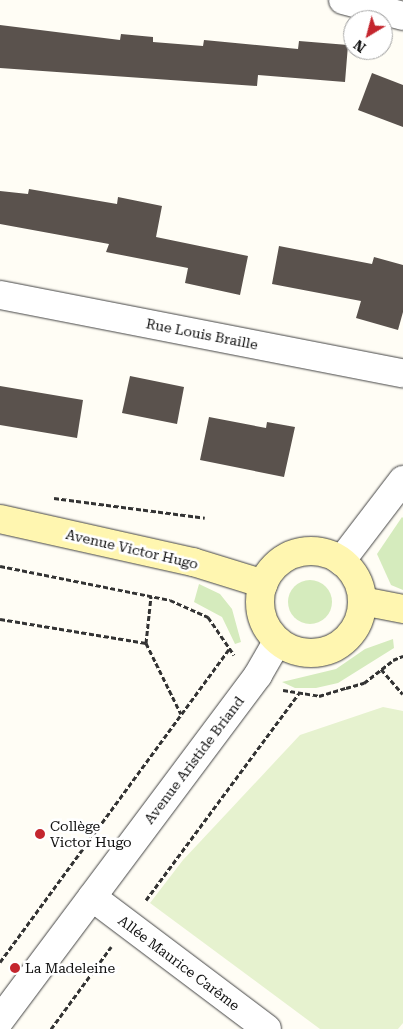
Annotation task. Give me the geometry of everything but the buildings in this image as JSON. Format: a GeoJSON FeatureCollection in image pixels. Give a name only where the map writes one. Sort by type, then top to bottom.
{"type":"FeatureCollection","features":[{"type":"Feature","properties":{"kind":"main road","name":"Avenue Victor Hugo"},"geometry":{"type":"LineString","coordinates":[[0,519],[193,562],[264,584]]}},
{"type":"Feature","properties":{"kind":"main road"},"geometry":{"type":"LineString","coordinates":[[296,554],[327,554],[341,561],[359,586],[362,601],[360,617],[353,632],[341,644],[326,651],[301,652],[278,642],[264,621],[261,609],[264,584],[271,571],[296,554]]}},
{"type":"Feature","properties":{"kind":"main road"},"geometry":{"type":"LineString","coordinates":[[362,601],[403,609]]}},
{"type":"Feature","properties":{"kind":"street"},"geometry":{"type":"LineString","coordinates":[[342,0],[403,16]]}},
{"type":"Feature","properties":{"kind":"street","name":"Rue Louis Braille"},"geometry":{"type":"LineString","coordinates":[[0,295],[403,373]]}},
{"type":"Feature","properties":{"kind":"street"},"geometry":{"type":"LineString","coordinates":[[341,561],[403,480]]}},
{"type":"Feature","properties":{"kind":"street","name":"Avenue Aristide Briand"},"geometry":{"type":"LineString","coordinates":[[0,1020],[258,675],[278,642]]}},
{"type":"Feature","properties":{"kind":"street","name":"Allée Maurice Carême"},"geometry":{"type":"LineString","coordinates":[[92,897],[267,1029]]}},
{"type":"Feature","properties":{"kind":"path"},"geometry":{"type":"LineString","coordinates":[[49,497],[205,518]]}},
{"type":"Feature","properties":{"kind":"path"},"geometry":{"type":"LineString","coordinates":[[0,566],[170,600],[208,617],[238,662],[277,689],[319,696],[364,683],[381,669],[403,656]]}},
{"type":"Feature","properties":{"kind":"path"},"geometry":{"type":"LineString","coordinates":[[151,596],[146,643],[181,714]]}},
{"type":"Feature","properties":{"kind":"path"},"geometry":{"type":"LineString","coordinates":[[0,619],[146,643]]}},
{"type":"Feature","properties":{"kind":"path"},"geometry":{"type":"LineString","coordinates":[[0,962],[230,648]]}},
{"type":"Feature","properties":{"kind":"path"},"geometry":{"type":"LineString","coordinates":[[381,669],[403,694]]}},
{"type":"Feature","properties":{"kind":"path"},"geometry":{"type":"LineString","coordinates":[[51,1029],[299,692]]}},
{"type":"Feature","properties":{"kind":"green space"},"geometry":{"type":"Polygon","coordinates":[[[402,517],[403,590],[391,585],[377,554],[402,517]]]}},
{"type":"Feature","properties":{"kind":"green space"},"geometry":{"type":"Polygon","coordinates":[[[314,580],[326,586],[331,594],[331,610],[326,618],[318,623],[306,624],[294,618],[289,610],[288,598],[294,586],[302,581],[314,580]]]}},
{"type":"Feature","properties":{"kind":"green space"},"geometry":{"type":"Polygon","coordinates":[[[199,584],[220,594],[232,609],[241,642],[235,644],[222,617],[194,602],[199,584]]]}},
{"type":"Feature","properties":{"kind":"green space"},"geometry":{"type":"Polygon","coordinates":[[[393,639],[394,648],[338,683],[316,688],[295,688],[282,682],[336,669],[365,649],[393,639]]]}},
{"type":"Feature","properties":{"kind":"green space"},"geometry":{"type":"Polygon","coordinates":[[[383,707],[403,711],[403,1023],[398,1029],[320,1029],[150,903],[183,860],[300,735],[383,707]]]}},
{"type":"Feature","properties":{"kind":"place","name":"Collège Victor Hugo"},"geometry":{"type":"Point","coordinates":[40,834]}},
{"type":"Feature","properties":{"kind":"place","name":"La Madeleine"},"geometry":{"type":"Point","coordinates":[15,968]}}]}
